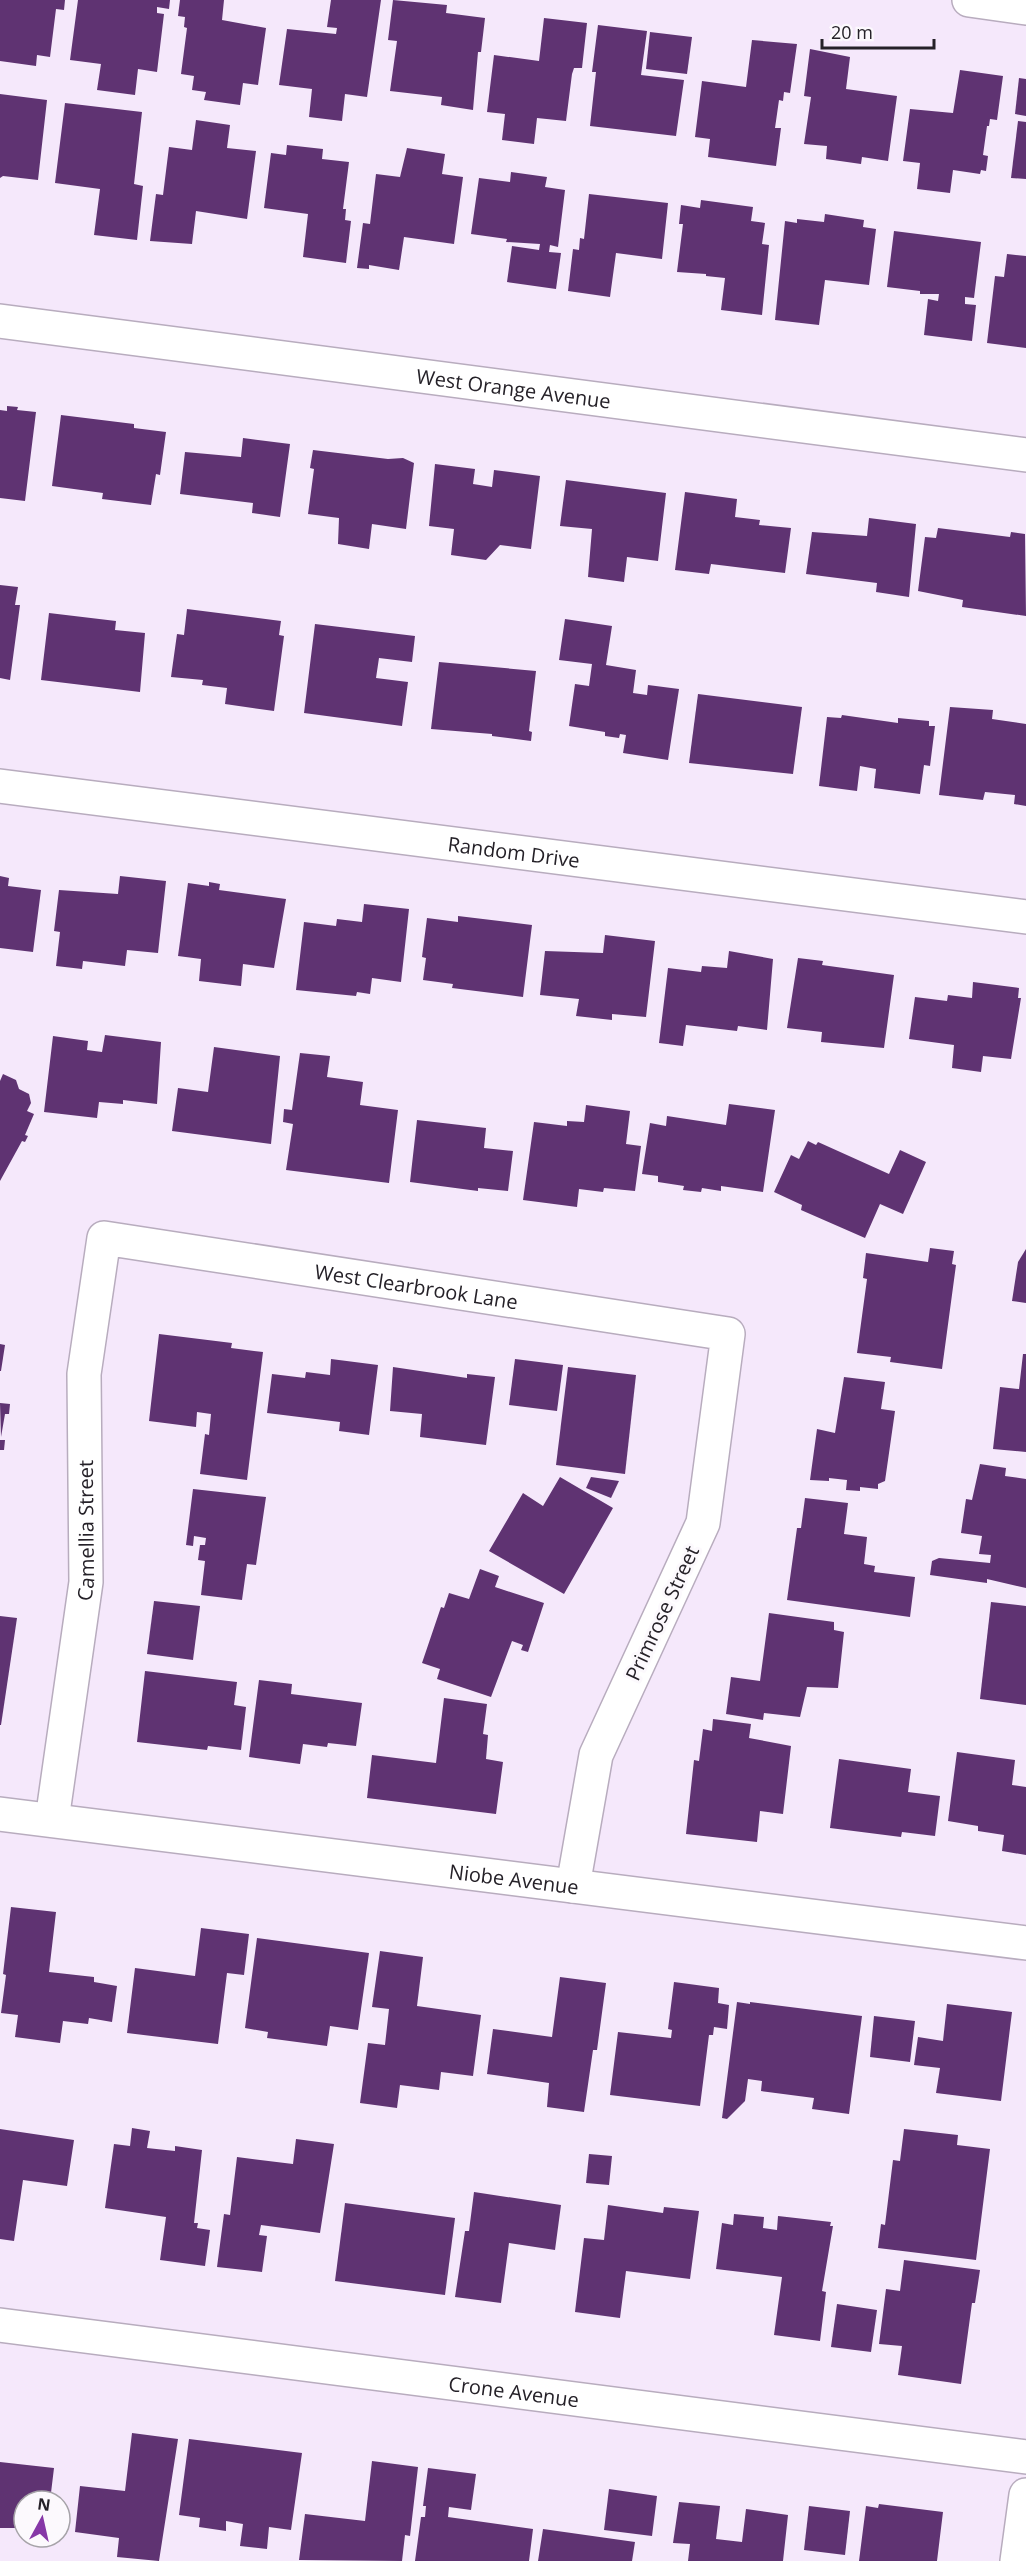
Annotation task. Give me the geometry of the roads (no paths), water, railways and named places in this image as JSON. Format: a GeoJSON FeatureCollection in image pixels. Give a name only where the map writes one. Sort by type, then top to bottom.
{"type":"FeatureCollection","features":[{"type":"Feature","properties":{"kind":"street"},"geometry":{"type":"LineString","coordinates":[[969,0],[1026,8]]}},
{"type":"Feature","properties":{"kind":"street","name":"West Orange Avenue"},"geometry":{"type":"LineString","coordinates":[[0,321],[1026,455]]}},
{"type":"Feature","properties":{"kind":"street","name":"Random Drive"},"geometry":{"type":"LineString","coordinates":[[0,786],[1026,917]]}},
{"type":"Feature","properties":{"kind":"street","name":"West Clearbrook Lane"},"geometry":{"type":"LineString","coordinates":[[104,1238],[728,1334]]}},
{"type":"Feature","properties":{"kind":"street","name":"Camellia Street"},"geometry":{"type":"LineString","coordinates":[[52,1820],[86,1581],[84,1374],[104,1238]]}},
{"type":"Feature","properties":{"kind":"street","name":"Primrose Street"},"geometry":{"type":"LineString","coordinates":[[573,1886],[596,1755],[703,1523],[728,1334]]}},
{"type":"Feature","properties":{"kind":"street","name":"Niobe Avenue"},"geometry":{"type":"LineString","coordinates":[[0,1814],[1026,1944]]}},
{"type":"Feature","properties":{"kind":"street","name":"Crone Avenue"},"geometry":{"type":"LineString","coordinates":[[0,2325],[1026,2457]]}},
{"type":"Feature","properties":{"kind":"street"},"geometry":{"type":"LineString","coordinates":[[1017,2561],[1026,2495]]}}]}
